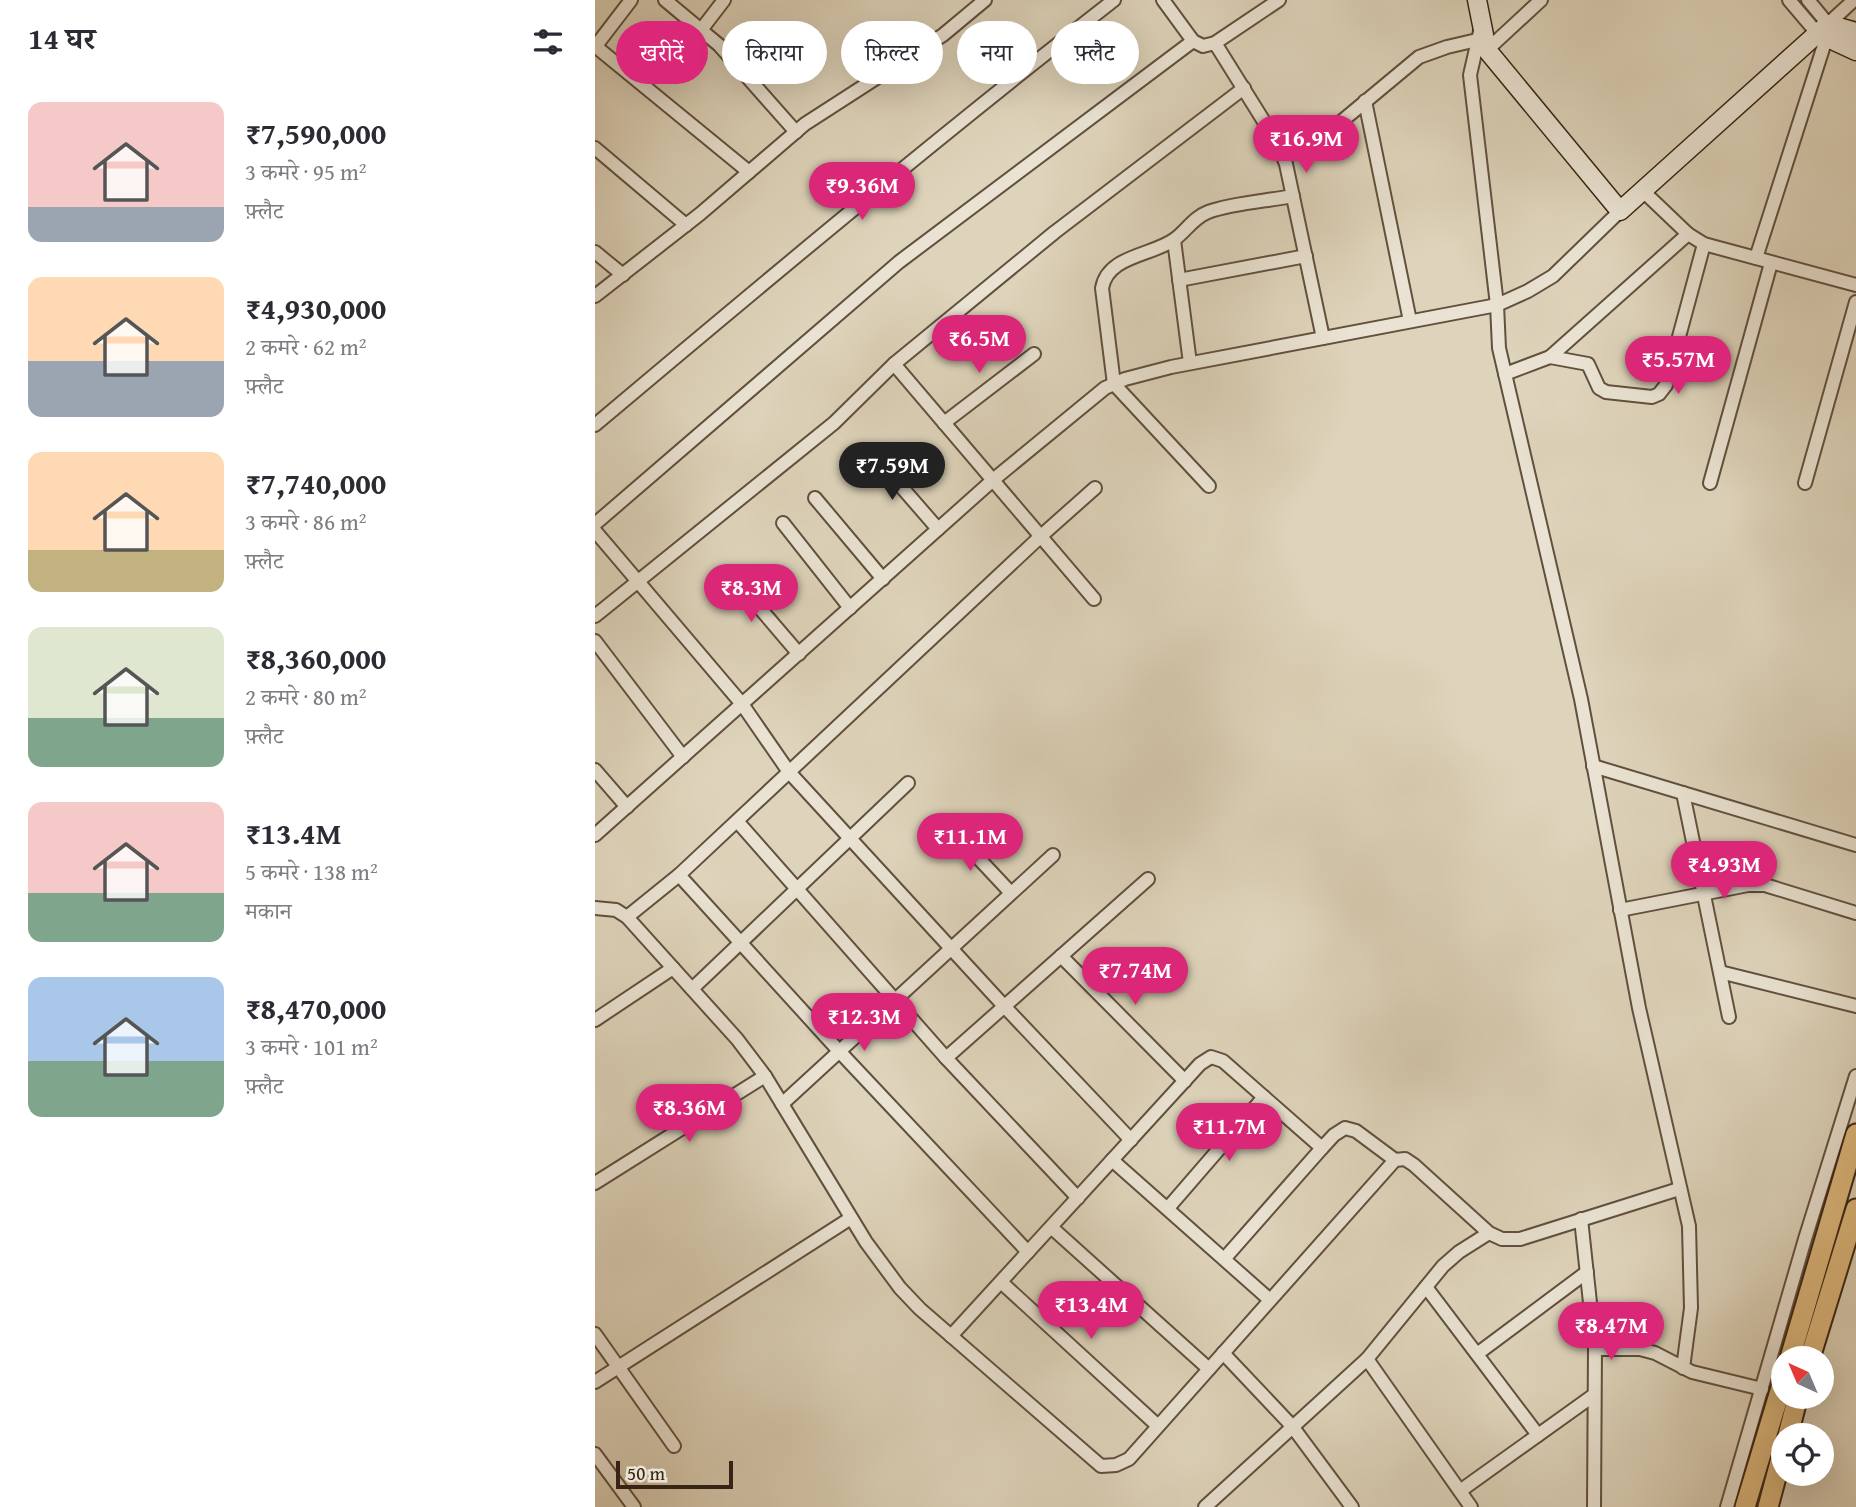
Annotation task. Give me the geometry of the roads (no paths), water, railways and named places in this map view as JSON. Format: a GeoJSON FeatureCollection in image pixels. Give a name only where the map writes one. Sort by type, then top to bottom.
{"type":"FeatureCollection","features":[{"type":"Feature","properties":{"kind":"main road"},"geometry":{"type":"LineString","coordinates":[[1477,0],[1482,38],[1621,211],[1824,32],[1856,32]]}},
{"type":"Feature","properties":{"kind":"main road"},"geometry":{"type":"LineString","coordinates":[[1824,32],[1856,51]]}},
{"type":"Feature","properties":{"kind":"main road"},"geometry":{"type":"LineString","coordinates":[[1794,1346],[1856,1134]]}},
{"type":"Feature","properties":{"kind":"main road"},"geometry":{"type":"LineString","coordinates":[[1814,1346],[1856,1209]]}},
{"type":"Feature","properties":{"kind":"main road"},"geometry":{"type":"LineString","coordinates":[[1745,1507],[1775,1409]]}},
{"type":"Feature","properties":{"kind":"main road"},"geometry":{"type":"LineString","coordinates":[[1767,1507],[1773,1486]]}},
{"type":"Feature","properties":{"kind":"street"},"geometry":{"type":"LineString","coordinates":[[631,0],[595,47],[749,172]]}},
{"type":"Feature","properties":{"kind":"street"},"geometry":{"type":"LineString","coordinates":[[665,0],[690,21]]}},
{"type":"Feature","properties":{"kind":"street"},"geometry":{"type":"LineString","coordinates":[[708,21],[724,0]]}},
{"type":"Feature","properties":{"kind":"street"},"geometry":{"type":"LineString","coordinates":[[595,296],[686,225],[796,132],[829,107],[943,35],[985,0]]}},
{"type":"Feature","properties":{"kind":"street"},"geometry":{"type":"LineString","coordinates":[[595,425],[821,234],[1114,0]]}},
{"type":"Feature","properties":{"kind":"street"},"geometry":{"type":"LineString","coordinates":[[1163,0],[1193,41],[1202,46],[1215,43],[1279,0]]}},
{"type":"Feature","properties":{"kind":"street"},"geometry":{"type":"LineString","coordinates":[[1282,152],[1324,136],[1419,57],[1482,38],[1541,0]]}},
{"type":"Feature","properties":{"kind":"street"},"geometry":{"type":"LineString","coordinates":[[1789,0],[1824,32]]}},
{"type":"Feature","properties":{"kind":"street"},"geometry":{"type":"LineString","coordinates":[[1808,0],[1824,32]]}},
{"type":"Feature","properties":{"kind":"street"},"geometry":{"type":"LineString","coordinates":[[1756,258],[1824,32],[1854,0]]}},
{"type":"Feature","properties":{"kind":"street"},"geometry":{"type":"LineString","coordinates":[[708,36],[796,132]]}},
{"type":"Feature","properties":{"kind":"street"},"geometry":{"type":"LineString","coordinates":[[1482,38],[1470,75],[1497,305],[1499,348],[1581,699],[1639,1008],[1689,1226],[1691,1284],[1683,1368]]}},
{"type":"Feature","properties":{"kind":"street"},"geometry":{"type":"LineString","coordinates":[[595,524],[899,262],[1193,41]]}},
{"type":"Feature","properties":{"kind":"street"},"geometry":{"type":"LineString","coordinates":[[1215,43],[1282,152],[1323,338]]}},
{"type":"Feature","properties":{"kind":"street"},"geometry":{"type":"LineString","coordinates":[[595,616],[834,423],[894,364],[1055,232],[1244,88]]}},
{"type":"Feature","properties":{"kind":"street"},"geometry":{"type":"LineString","coordinates":[[1365,101],[1410,321]]}},
{"type":"Feature","properties":{"kind":"street"},"geometry":{"type":"LineString","coordinates":[[595,148],[686,225]]}},
{"type":"Feature","properties":{"kind":"street"},"geometry":{"type":"LineString","coordinates":[[1643,191],[1688,234],[1704,244],[1856,285]]}},
{"type":"Feature","properties":{"kind":"street"},"geometry":{"type":"LineString","coordinates":[[1209,486],[1114,384],[1102,288],[1104,278],[1114,267],[1174,240],[1196,218],[1210,212],[1293,195]]}},
{"type":"Feature","properties":{"kind":"street"},"geometry":{"type":"LineString","coordinates":[[595,835],[993,480],[1105,388],[1125,379],[1190,363],[1497,305],[1553,276],[1621,211]]}},
{"type":"Feature","properties":{"kind":"street"},"geometry":{"type":"LineString","coordinates":[[1505,374],[1550,357],[1688,234]]}},
{"type":"Feature","properties":{"kind":"street"},"geometry":{"type":"LineString","coordinates":[[1174,240],[1190,363]]}},
{"type":"Feature","properties":{"kind":"street"},"geometry":{"type":"LineString","coordinates":[[1550,357],[1588,364],[1599,388],[1605,392],[1653,397],[1659,394],[1666,385],[1704,244]]}},
{"type":"Feature","properties":{"kind":"street"},"geometry":{"type":"LineString","coordinates":[[595,252],[623,275]]}},
{"type":"Feature","properties":{"kind":"street"},"geometry":{"type":"LineString","coordinates":[[1179,279],[1306,256]]}},
{"type":"Feature","properties":{"kind":"street"},"geometry":{"type":"LineString","coordinates":[[1710,483],[1771,262]]}},
{"type":"Feature","properties":{"kind":"street"},"geometry":{"type":"LineString","coordinates":[[1805,484],[1856,302]]}},
{"type":"Feature","properties":{"kind":"street"},"geometry":{"type":"LineString","coordinates":[[944,422],[1034,354]]}},
{"type":"Feature","properties":{"kind":"street"},"geometry":{"type":"LineString","coordinates":[[894,364],[1094,599]]}},
{"type":"Feature","properties":{"kind":"street"},"geometry":{"type":"LineString","coordinates":[[872,453],[938,529]]}},
{"type":"Feature","properties":{"kind":"street"},"geometry":{"type":"LineString","coordinates":[[627,917],[679,875],[1095,488]]}},
{"type":"Feature","properties":{"kind":"street"},"geometry":{"type":"LineString","coordinates":[[815,498],[883,579]]}},
{"type":"Feature","properties":{"kind":"street"},"geometry":{"type":"LineString","coordinates":[[783,523],[851,608]]}},
{"type":"Feature","properties":{"kind":"street"},"geometry":{"type":"LineString","coordinates":[[595,531],[742,705],[789,772],[1131,1140]]}},
{"type":"Feature","properties":{"kind":"street"},"geometry":{"type":"LineString","coordinates":[[729,572],[799,654]]}},
{"type":"Feature","properties":{"kind":"street"},"geometry":{"type":"LineString","coordinates":[[595,642],[683,757]]}},
{"type":"Feature","properties":{"kind":"street"},"geometry":{"type":"LineString","coordinates":[[1593,766],[1856,845]]}},
{"type":"Feature","properties":{"kind":"street"},"geometry":{"type":"LineString","coordinates":[[595,770],[627,807]]}},
{"type":"Feature","properties":{"kind":"street"},"geometry":{"type":"LineString","coordinates":[[692,989],[908,783]]}},
{"type":"Feature","properties":{"kind":"street"},"geometry":{"type":"LineString","coordinates":[[1683,793],[1729,1017]]}},
{"type":"Feature","properties":{"kind":"street"},"geometry":{"type":"LineString","coordinates":[[737,821],[946,1058],[1078,1198]]}},
{"type":"Feature","properties":{"kind":"street"},"geometry":{"type":"LineString","coordinates":[[953,831],[1011,893]]}},
{"type":"Feature","properties":{"kind":"street"},"geometry":{"type":"LineString","coordinates":[[782,1104],[1052,855]]}},
{"type":"Feature","properties":{"kind":"street"},"geometry":{"type":"LineString","coordinates":[[679,875],[839,1051],[1028,1252]]}},
{"type":"Feature","properties":{"kind":"street"},"geometry":{"type":"LineString","coordinates":[[946,1058],[1148,879]]}},
{"type":"Feature","properties":{"kind":"street"},"geometry":{"type":"LineString","coordinates":[[1620,910],[1748,885],[1765,885],[1856,913]]}},
{"type":"Feature","properties":{"kind":"street"},"geometry":{"type":"LineString","coordinates":[[595,908],[616,910],[627,917],[737,1039],[765,1076],[866,1242],[900,1288],[951,1336],[1101,1466],[1116,1465],[1129,1459],[1395,1160]]}},
{"type":"Feature","properties":{"kind":"street"},"geometry":{"type":"LineString","coordinates":[[1061,956],[1185,1081]]}},
{"type":"Feature","properties":{"kind":"street"},"geometry":{"type":"LineString","coordinates":[[595,1020],[673,968]]}},
{"type":"Feature","properties":{"kind":"street"},"geometry":{"type":"LineString","coordinates":[[1720,972],[1856,1006]]}},
{"type":"Feature","properties":{"kind":"street"},"geometry":{"type":"LineString","coordinates":[[951,1336],[1185,1081],[1212,1057],[1223,1061],[1322,1148]]}},
{"type":"Feature","properties":{"kind":"street"},"geometry":{"type":"LineString","coordinates":[[595,1183],[765,1076]]}},
{"type":"Feature","properties":{"kind":"street"},"geometry":{"type":"LineString","coordinates":[[1727,1507],[1805,1239],[1856,1076]]}},
{"type":"Feature","properties":{"kind":"street"},"geometry":{"type":"LineString","coordinates":[[1168,1208],[1264,1097]]}},
{"type":"Feature","properties":{"kind":"street"},"geometry":{"type":"LineString","coordinates":[[1225,1258],[1334,1135],[1345,1128],[1356,1131],[1395,1160],[1405,1159],[1414,1164],[1489,1233],[1502,1239],[1520,1239],[1679,1189]]}},
{"type":"Feature","properties":{"kind":"street"},"geometry":{"type":"LineString","coordinates":[[1112,1160],[1270,1300]]}},
{"type":"Feature","properties":{"kind":"street"},"geometry":{"type":"LineString","coordinates":[[595,1382],[851,1218]]}},
{"type":"Feature","properties":{"kind":"street"},"geometry":{"type":"LineString","coordinates":[[1581,1219],[1595,1349],[1594,1507]]}},
{"type":"Feature","properties":{"kind":"street"},"geometry":{"type":"LineString","coordinates":[[1051,1227],[1209,1369]]}},
{"type":"Feature","properties":{"kind":"street"},"geometry":{"type":"LineString","coordinates":[[1205,1507],[1367,1359],[1443,1266],[1489,1233]]}},
{"type":"Feature","properties":{"kind":"street"},"geometry":{"type":"LineString","coordinates":[[1477,1354],[1587,1272]]}},
{"type":"Feature","properties":{"kind":"street"},"geometry":{"type":"LineString","coordinates":[[1001,1282],[1159,1426]]}},
{"type":"Feature","properties":{"kind":"street"},"geometry":{"type":"LineString","coordinates":[[1426,1287],[1538,1436]]}},
{"type":"Feature","properties":{"kind":"street"},"geometry":{"type":"LineString","coordinates":[[595,1334],[674,1446]]}},
{"type":"Feature","properties":{"kind":"street"},"geometry":{"type":"LineString","coordinates":[[1595,1349],[1640,1349],[1655,1353],[1692,1372],[1762,1389]]}},
{"type":"Feature","properties":{"kind":"street"},"geometry":{"type":"LineString","coordinates":[[1223,1353],[1292,1426],[1346,1505]]}},
{"type":"Feature","properties":{"kind":"street"},"geometry":{"type":"LineString","coordinates":[[1367,1359],[1471,1507]]}},
{"type":"Feature","properties":{"kind":"street"},"geometry":{"type":"LineString","coordinates":[[1460,1491],[1594,1395]]}},
{"type":"Feature","properties":{"kind":"street"},"geometry":{"type":"LineString","coordinates":[[595,1454],[634,1507]]}}]}
